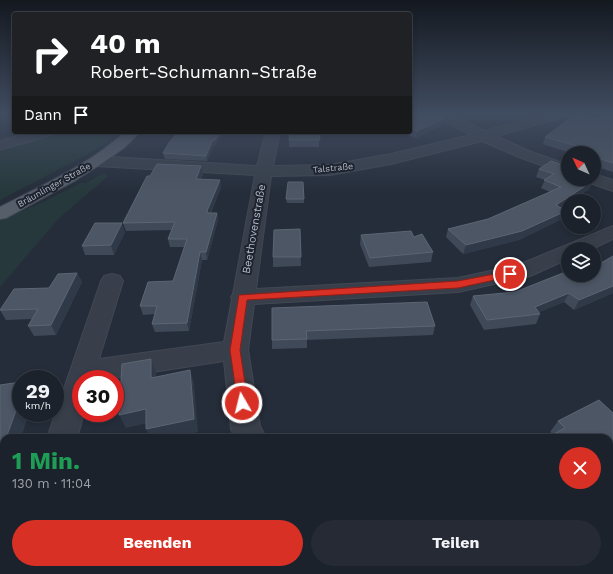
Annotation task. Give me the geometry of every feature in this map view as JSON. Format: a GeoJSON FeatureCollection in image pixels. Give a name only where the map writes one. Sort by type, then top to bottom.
{"type":"FeatureCollection","features":[{"type":"Feature","properties":{"kind":"main road","name":"Bräunlinger Straße"},"geometry":{"type":"LineString","coordinates":[[4,212],[59,190],[91,174],[101,161],[125,140]]}},
{"type":"Feature","properties":{"kind":"street"},"geometry":{"type":"LineString","coordinates":[[0,146],[20,140]]}},
{"type":"Feature","properties":{"kind":"street","name":"Beethovenstraße"},"geometry":{"type":"LineString","coordinates":[[249,434],[246,429],[235,350],[242,297],[264,171],[271,140]]}},
{"type":"Feature","properties":{"kind":"street","name":"Talstraße"},"geometry":{"type":"LineString","coordinates":[[101,161],[264,171],[338,168],[391,159],[468,140]]}},
{"type":"Feature","properties":{"kind":"street"},"geometry":{"type":"LineString","coordinates":[[492,140],[524,154],[561,167]]}},
{"type":"Feature","properties":{"kind":"street"},"geometry":{"type":"LineString","coordinates":[[601,182],[613,186]]}},
{"type":"Feature","properties":{"kind":"street"},"geometry":{"type":"LineString","coordinates":[[591,242],[613,232]]}},
{"type":"Feature","properties":{"kind":"street"},"geometry":{"type":"LineString","coordinates":[[242,297],[458,284],[523,271],[561,255]]}},
{"type":"Feature","properties":{"kind":"street"},"geometry":{"type":"LineString","coordinates":[[83,370],[112,281]]}},
{"type":"Feature","properties":{"kind":"street"},"geometry":{"type":"LineString","coordinates":[[96,370],[235,350]]}},
{"type":"Feature","properties":{"kind":"street"},"geometry":{"type":"LineString","coordinates":[[63,434],[72,405]]}},
{"type":"Feature","properties":{"kind":"shaded area"},"geometry":{"type":"Polygon","coordinates":[[[37,140],[109,140],[92,152],[0,200],[0,152],[37,140]]]}},
{"type":"Feature","properties":{"kind":"shaded area"},"geometry":{"type":"Polygon","coordinates":[[[104,173],[108,176],[59,218],[0,287],[0,220],[43,202],[81,183],[86,183],[104,173]]]}},
{"type":"Feature","properties":{"kind":"building"},"geometry":{"type":"Polygon","coordinates":[[[172,140],[215,140],[212,141],[206,156],[163,153],[172,140]]]}},
{"type":"Feature","properties":{"kind":"building"},"geometry":{"type":"Polygon","coordinates":[[[555,140],[613,140],[613,163],[601,159],[601,146],[577,146],[555,140]]]}},
{"type":"Feature","properties":{"kind":"building"},"geometry":{"type":"Polygon","coordinates":[[[551,161],[561,165],[561,186],[585,186],[573,194],[561,194],[561,202],[556,205],[561,208],[561,213],[522,231],[466,245],[448,229],[488,219],[561,187],[544,180],[554,174],[539,169],[551,161]]]}},
{"type":"Feature","properties":{"kind":"building"},"geometry":{"type":"Polygon","coordinates":[[[157,164],[201,166],[196,179],[220,180],[207,211],[208,213],[217,213],[206,252],[200,252],[187,323],[152,324],[157,306],[140,306],[148,282],[173,281],[187,239],[168,239],[175,222],[123,223],[147,176],[150,176],[157,164]]]}},
{"type":"Feature","properties":{"kind":"building"},"geometry":{"type":"Polygon","coordinates":[[[288,182],[303,182],[304,199],[286,199],[288,182]]]}},
{"type":"Feature","properties":{"kind":"building"},"geometry":{"type":"Polygon","coordinates":[[[95,223],[122,223],[111,245],[82,246],[95,223]]]}},
{"type":"Feature","properties":{"kind":"building"},"geometry":{"type":"Polygon","coordinates":[[[300,229],[301,257],[273,257],[274,230],[300,229]]]}},
{"type":"Feature","properties":{"kind":"building"},"geometry":{"type":"Polygon","coordinates":[[[411,231],[414,237],[422,234],[433,252],[370,258],[361,235],[411,231]]]}},
{"type":"Feature","properties":{"kind":"building"},"geometry":{"type":"Polygon","coordinates":[[[613,256],[613,286],[579,300],[569,293],[535,307],[540,314],[487,320],[473,296],[515,292],[561,274],[561,282],[601,282],[601,263],[613,256]]]}},
{"type":"Feature","properties":{"kind":"building"},"geometry":{"type":"Polygon","coordinates":[[[77,273],[51,325],[28,326],[38,309],[0,310],[14,289],[49,288],[58,274],[77,273]]]}},
{"type":"Feature","properties":{"kind":"building"},"geometry":{"type":"Polygon","coordinates":[[[427,302],[435,326],[306,331],[307,339],[272,340],[272,308],[427,302]]]}},
{"type":"Feature","properties":{"kind":"building"},"geometry":{"type":"Polygon","coordinates":[[[151,359],[151,378],[190,370],[194,419],[146,429],[146,409],[124,414],[124,370],[122,370],[122,364],[151,359]]]}},
{"type":"Feature","properties":{"kind":"building"},"geometry":{"type":"Polygon","coordinates":[[[12,383],[12,422],[7,434],[0,434],[0,385],[12,383]]]}},
{"type":"Feature","properties":{"kind":"building"},"geometry":{"type":"Polygon","coordinates":[[[599,400],[613,413],[613,434],[554,434],[565,428],[558,421],[599,400]]]}},
{"type":"Feature","properties":{"kind":"route"},"geometry":{"type":"LineString","coordinates":[[242,403],[235,350],[242,297],[458,284],[510,274]]}}]}
